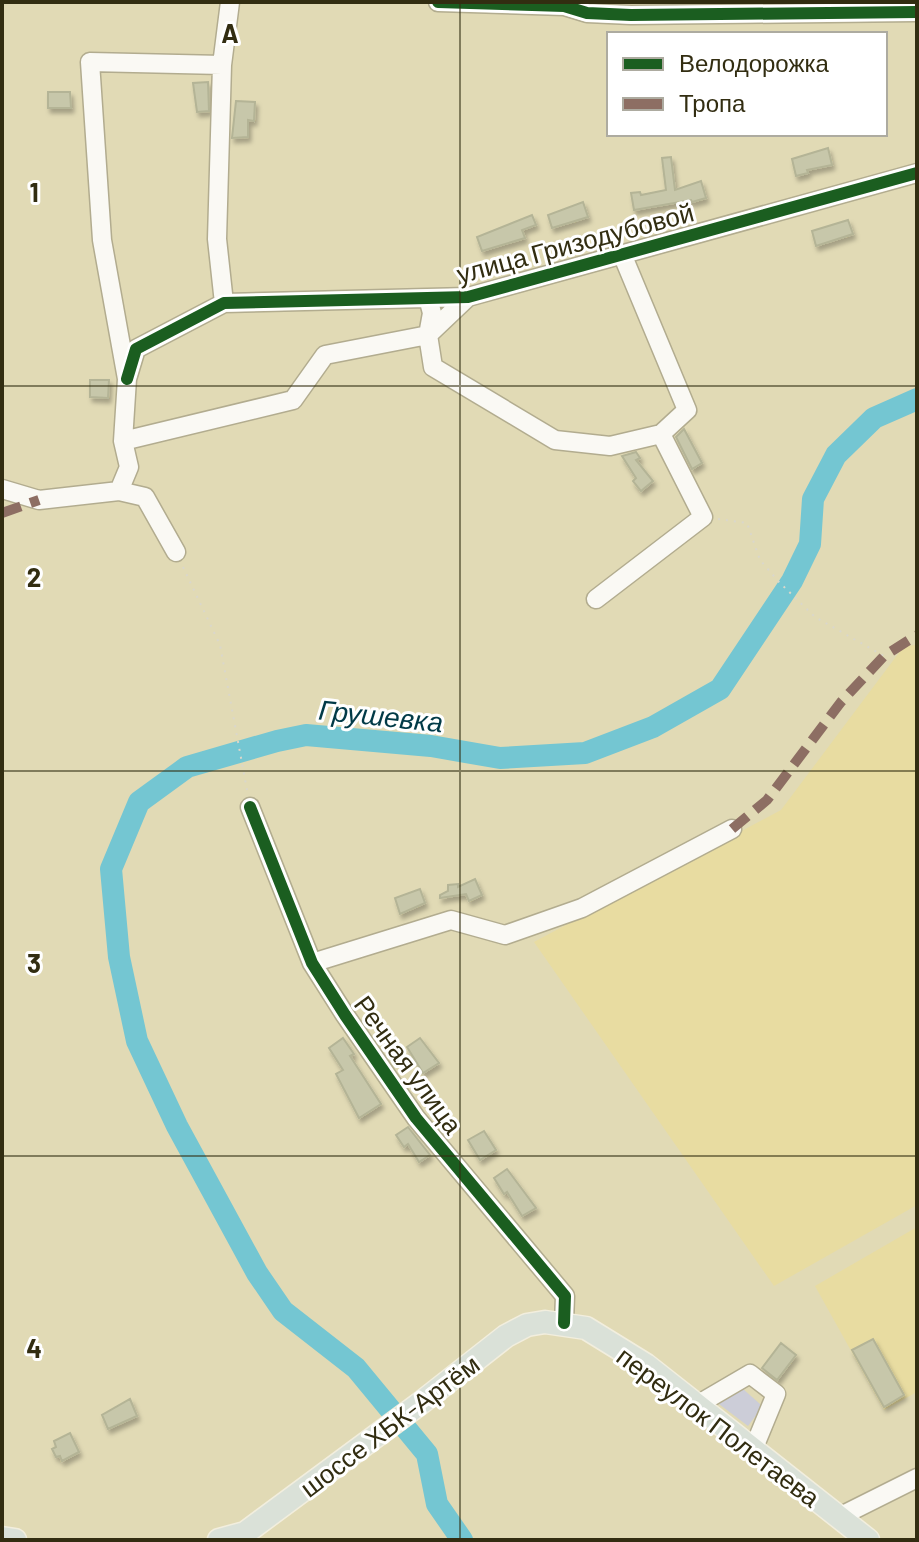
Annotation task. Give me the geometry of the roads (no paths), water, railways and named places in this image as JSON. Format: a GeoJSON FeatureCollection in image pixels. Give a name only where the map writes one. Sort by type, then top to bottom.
{"type":"FeatureCollection","features":[{"type":"Feature","properties":{"kind":"main road","name":"шоссе ХБК-Артём"},"geometry":{"type":"LineString","coordinates":[[219,1540],[246,1536],[506,1336],[527,1325],[564,1323]]}},
{"type":"Feature","properties":{"kind":"main road","name":"переулок Полетаева"},"geometry":{"type":"LineString","coordinates":[[564,1323],[586,1328],[646,1365],[868,1540]]}},
{"type":"Feature","properties":{"kind":"main road"},"geometry":{"type":"LineString","coordinates":[[2,1538],[15,1540]]}},
{"type":"Feature","properties":{"kind":"street"},"geometry":{"type":"LineString","coordinates":[[224,303],[217,239],[222,65],[230,2]]}},
{"type":"Feature","properties":{"kind":"street"},"geometry":{"type":"LineString","coordinates":[[438,2],[564,6],[587,13],[631,15],[917,12]]}},
{"type":"Feature","properties":{"kind":"street"},"geometry":{"type":"LineString","coordinates":[[119,491],[129,467],[123,441],[127,379],[102,240],[90,62],[222,65]]}},
{"type":"Feature","properties":{"kind":"street","name":"улица Гризодубовой"},"geometry":{"type":"LineString","coordinates":[[127,379],[136,349],[224,303],[468,297],[917,173]]}},
{"type":"Feature","properties":{"kind":"street"},"geometry":{"type":"LineString","coordinates":[[428,298],[432,313],[428,335],[433,367],[555,440],[610,446],[661,434],[687,410],[622,254]]}},
{"type":"Feature","properties":{"kind":"street"},"geometry":{"type":"LineString","coordinates":[[123,441],[293,400],[325,355],[428,335],[468,297]]}},
{"type":"Feature","properties":{"kind":"street"},"geometry":{"type":"LineString","coordinates":[[596,599],[703,517],[661,434]]}},
{"type":"Feature","properties":{"kind":"street"},"geometry":{"type":"LineString","coordinates":[[2,489],[39,500],[119,491],[145,497],[176,552]]}},
{"type":"Feature","properties":{"kind":"street","name":"Речная улица"},"geometry":{"type":"LineString","coordinates":[[250,807],[312,963],[416,1118],[565,1296],[564,1323]]}},
{"type":"Feature","properties":{"kind":"street"},"geometry":{"type":"LineString","coordinates":[[312,963],[451,920],[505,935],[582,908],[732,829]]}},
{"type":"Feature","properties":{"kind":"street"},"geometry":{"type":"LineString","coordinates":[[697,1405],[750,1374],[776,1394],[753,1450]]}},
{"type":"Feature","properties":{"kind":"street"},"geometry":{"type":"LineString","coordinates":[[839,1517],[917,1478]]}},
{"type":"Feature","properties":{"kind":"waterway","name":"Грушевка"},"geometry":{"type":"LineString","coordinates":[[462,1540],[437,1504],[427,1454],[356,1368],[283,1311],[257,1273],[177,1126],[137,1041],[119,957],[111,869],[139,802],[187,767],[306,735],[431,746],[500,758],[585,753],[653,727],[720,689],[792,581],[810,544],[813,499],[836,455],[874,418],[917,399]]}}]}
